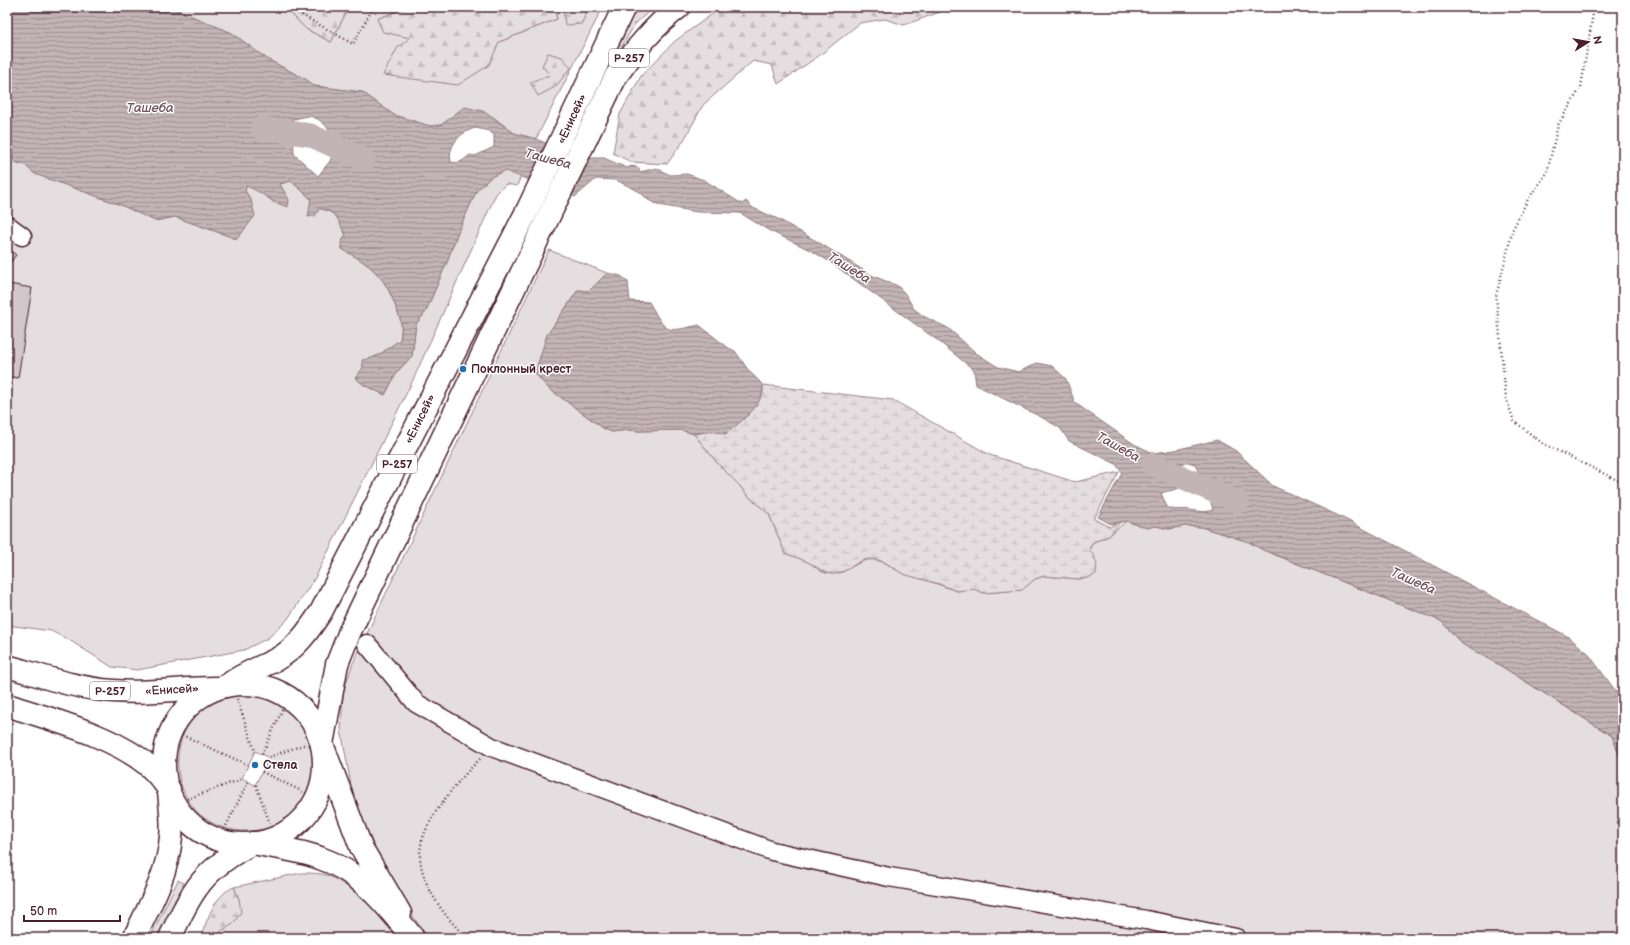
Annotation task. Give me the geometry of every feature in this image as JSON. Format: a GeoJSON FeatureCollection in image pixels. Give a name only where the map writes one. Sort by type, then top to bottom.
{"type":"FeatureCollection","features":[{"type":"Feature","properties":{"kind":"main road","name":"«Енисей»"},"geometry":{"type":"LineString","coordinates":[[172,797],[164,772],[164,758],[171,730],[185,709],[205,694],[265,665],[290,650],[301,640],[317,617],[528,209],[576,111],[624,7]]}},
{"type":"Feature","properties":{"kind":"main road","name":"«Енисей»"},"geometry":{"type":"LineString","coordinates":[[7,705],[100,737],[139,759],[153,770],[194,826],[219,840],[230,843],[253,843],[274,838],[299,822],[309,811],[316,798],[323,774],[324,762],[322,744],[337,664],[350,631],[616,76],[638,46],[658,24],[679,7]]}},
{"type":"Feature","properties":{"kind":"main road","name":"«Енисей»"},"geometry":{"type":"LineString","coordinates":[[7,666],[66,683],[112,691],[144,693],[253,684],[266,686],[288,697],[309,718],[322,744]]}},
{"type":"Feature","properties":{"kind":"main road"},"geometry":{"type":"LineString","coordinates":[[322,744],[361,847],[376,876],[414,938]]}},
{"type":"Feature","properties":{"kind":"main road"},"geometry":{"type":"LineString","coordinates":[[134,938],[159,885],[168,855],[172,836],[172,797]]}},
{"type":"Feature","properties":{"kind":"main road"},"geometry":{"type":"LineString","coordinates":[[170,938],[196,887],[217,865],[231,855],[253,843],[319,858],[348,871],[384,903],[414,938]]}},
{"type":"Feature","properties":{"kind":"street"},"geometry":{"type":"LineString","coordinates":[[7,224],[22,236]]}},
{"type":"Feature","properties":{"kind":"street"},"geometry":{"type":"LineString","coordinates":[[367,644],[416,703],[492,747],[772,850],[889,877],[1139,919],[1236,938]]}},
{"type":"Feature","properties":{"kind":"path"},"geometry":{"type":"LineString","coordinates":[[288,7],[353,44],[373,8],[376,7]]}},
{"type":"Feature","properties":{"kind":"path"},"geometry":{"type":"LineString","coordinates":[[1594,7],[1581,86],[1558,125],[1547,173],[1528,200],[1514,230],[1496,296],[1506,398],[1514,421],[1542,443],[1623,483]]}},
{"type":"Feature","properties":{"kind":"path"},"geometry":{"type":"LineString","coordinates":[[222,687],[235,695],[255,751]]}},
{"type":"Feature","properties":{"kind":"path"},"geometry":{"type":"LineString","coordinates":[[262,754],[288,697]]}},
{"type":"Feature","properties":{"kind":"path"},"geometry":{"type":"LineString","coordinates":[[171,730],[248,765]]}},
{"type":"Feature","properties":{"kind":"path"},"geometry":{"type":"LineString","coordinates":[[269,757],[310,742],[322,744]]}},
{"type":"Feature","properties":{"kind":"path"},"geometry":{"type":"LineString","coordinates":[[467,938],[456,928],[428,888],[423,874],[420,845],[438,810],[469,770],[492,747]]}},
{"type":"Feature","properties":{"kind":"path"},"geometry":{"type":"LineString","coordinates":[[262,772],[316,798]]}},
{"type":"Feature","properties":{"kind":"path"},"geometry":{"type":"LineString","coordinates":[[172,797],[242,779]]}},
{"type":"Feature","properties":{"kind":"path"},"geometry":{"type":"LineString","coordinates":[[219,840],[248,782]]}},
{"type":"Feature","properties":{"kind":"path"},"geometry":{"type":"LineString","coordinates":[[256,786],[272,825],[274,838]]}},
{"type":"Feature","properties":{"kind":"green space"},"geometry":{"type":"Polygon","coordinates":[[[170,7],[285,7],[306,29],[331,42],[349,7],[408,7],[377,19],[410,38],[488,65],[499,42],[557,19],[554,7],[563,7],[562,9],[581,24],[590,7],[603,7],[536,139],[514,133],[492,116],[449,120],[441,125],[430,126],[394,115],[362,92],[314,86],[307,80],[267,59],[232,33],[170,7]],[[544,67],[551,75],[538,96],[571,68],[544,67]]]}},
{"type":"Feature","properties":{"kind":"green space"},"geometry":{"type":"Polygon","coordinates":[[[285,7],[349,7],[331,42],[306,29],[285,7]]]}},
{"type":"Feature","properties":{"kind":"green space"},"geometry":{"type":"Polygon","coordinates":[[[408,7],[517,7],[536,11],[537,7],[554,7],[557,19],[499,42],[489,65],[458,85],[383,75],[398,47],[410,38],[383,32],[377,19],[408,7]]]}},
{"type":"Feature","properties":{"kind":"green space"},"geometry":{"type":"Polygon","coordinates":[[[563,7],[590,7],[581,24],[565,25],[563,7]]]}},
{"type":"Feature","properties":{"kind":"green space"},"geometry":{"type":"Polygon","coordinates":[[[637,7],[654,7],[635,24],[605,75],[637,7]]]}},
{"type":"Feature","properties":{"kind":"green space"},"geometry":{"type":"Polygon","coordinates":[[[722,7],[942,7],[940,12],[904,25],[885,19],[860,23],[820,55],[778,84],[772,65],[753,61],[703,105],[684,140],[667,164],[631,162],[613,153],[620,114],[641,76],[675,41],[722,7]]]}},
{"type":"Feature","properties":{"kind":"green space"},"geometry":{"type":"Polygon","coordinates":[[[548,53],[562,57],[571,68],[555,87],[538,96],[530,82],[550,75],[542,66],[548,53]]]}},
{"type":"Feature","properties":{"kind":"green space"},"geometry":{"type":"Polygon","coordinates":[[[7,147],[15,162],[25,165],[35,174],[121,205],[155,221],[175,217],[237,239],[251,200],[245,191],[246,185],[264,194],[274,203],[289,200],[279,184],[291,181],[311,199],[310,205],[335,215],[341,223],[346,235],[342,241],[342,249],[368,265],[380,277],[386,285],[395,305],[401,322],[400,340],[378,355],[363,360],[364,385],[385,395],[397,372],[412,356],[416,324],[425,313],[447,262],[457,234],[477,190],[491,177],[498,173],[505,171],[521,176],[517,186],[506,184],[496,194],[413,380],[315,578],[287,620],[268,638],[244,650],[137,670],[112,667],[69,640],[51,631],[7,625],[7,147]]]}},
{"type":"Feature","properties":{"kind":"green space"},"geometry":{"type":"Polygon","coordinates":[[[549,250],[607,273],[589,291],[578,290],[547,335],[535,373],[548,388],[603,428],[612,432],[629,430],[682,430],[694,434],[719,465],[746,494],[769,514],[785,553],[810,563],[823,572],[835,574],[843,572],[864,561],[873,560],[882,562],[894,569],[957,591],[974,589],[984,593],[1021,590],[1035,579],[1044,576],[1079,579],[1095,557],[1089,550],[1093,542],[1109,536],[1126,521],[1147,528],[1156,526],[1169,529],[1185,526],[1201,527],[1249,542],[1263,550],[1441,621],[1462,644],[1501,666],[1612,736],[1623,765],[1623,938],[428,938],[397,893],[370,844],[353,796],[341,730],[343,692],[353,663],[549,250]]]}},
{"type":"Feature","properties":{"kind":"green space"},"geometry":{"type":"Polygon","coordinates":[[[763,385],[893,400],[990,455],[1075,482],[1119,472],[1094,519],[1110,527],[1122,520],[1109,536],[1093,542],[1089,549],[1096,561],[1096,574],[1088,578],[1079,579],[1044,576],[1035,579],[1022,590],[984,593],[974,589],[957,591],[939,584],[903,574],[886,563],[878,560],[867,559],[844,571],[835,574],[826,573],[808,562],[785,553],[769,514],[746,494],[719,465],[694,434],[711,431],[763,395],[763,385]]]}},
{"type":"Feature","properties":{"kind":"green space"},"geometry":{"type":"Polygon","coordinates":[[[246,694],[276,703],[297,720],[309,742],[313,766],[308,790],[295,811],[274,825],[246,831],[217,825],[196,810],[183,789],[178,765],[181,740],[194,718],[215,702],[246,694]],[[255,751],[242,778],[255,785],[269,758],[255,751]]]}},
{"type":"Feature","properties":{"kind":"green space"},"geometry":{"type":"Polygon","coordinates":[[[301,873],[326,875],[339,881],[376,911],[398,938],[217,938],[221,931],[233,924],[239,899],[234,887],[301,873]]]}},
{"type":"Feature","properties":{"kind":"green space"},"geometry":{"type":"Polygon","coordinates":[[[178,880],[184,883],[157,938],[150,938],[178,880]]]}},
{"type":"Feature","properties":{"kind":"green space"},"geometry":{"type":"Polygon","coordinates":[[[234,887],[239,899],[241,912],[233,924],[221,931],[217,938],[200,938],[212,908],[221,896],[234,887]]]}},
{"type":"Feature","properties":{"kind":"water","name":"Ташеба"},"geometry":{"type":"Polygon","coordinates":[[[7,7],[170,7],[232,33],[267,59],[307,80],[314,86],[362,92],[394,115],[430,126],[441,125],[464,107],[483,111],[514,133],[536,139],[581,158],[604,158],[627,168],[632,166],[639,168],[640,172],[656,168],[670,175],[687,174],[704,180],[742,204],[746,201],[753,208],[778,219],[871,275],[898,286],[906,295],[914,309],[925,317],[948,328],[976,353],[998,367],[1019,372],[1037,363],[1052,366],[1066,379],[1075,403],[1134,444],[1153,453],[1175,450],[1217,440],[1236,451],[1273,486],[1339,516],[1567,636],[1587,652],[1623,701],[1623,765],[1612,736],[1501,666],[1462,644],[1441,621],[1263,550],[1249,542],[1201,527],[1185,526],[1169,529],[1156,526],[1147,528],[1126,521],[1111,524],[1098,517],[1122,473],[1116,464],[1069,441],[1060,428],[1043,418],[976,385],[974,370],[937,340],[830,262],[812,251],[768,230],[740,213],[697,212],[659,205],[648,200],[640,192],[616,180],[596,179],[575,197],[505,171],[491,177],[477,190],[457,234],[447,262],[425,313],[416,324],[412,356],[397,372],[385,395],[364,385],[355,378],[363,368],[362,360],[378,355],[400,340],[401,322],[395,305],[386,285],[380,277],[368,265],[342,249],[342,241],[346,235],[334,214],[326,210],[319,209],[315,216],[308,217],[311,199],[291,181],[280,184],[289,200],[288,207],[277,203],[246,186],[245,191],[251,200],[255,216],[237,239],[175,217],[155,221],[121,205],[35,174],[25,165],[15,162],[7,147],[7,7]],[[309,116],[293,119],[294,154],[318,176],[330,161],[337,142],[329,129],[314,117],[309,116]],[[476,128],[465,132],[456,140],[451,150],[451,162],[460,162],[470,155],[475,156],[494,147],[494,135],[489,131],[476,128]],[[1188,462],[1180,464],[1178,472],[1181,487],[1161,493],[1167,507],[1202,512],[1213,510],[1209,495],[1210,487],[1196,480],[1198,472],[1195,464],[1188,462]]]}},
{"type":"Feature","properties":{"kind":"water"},"geometry":{"type":"Polygon","coordinates":[[[607,273],[621,276],[628,282],[630,301],[649,302],[659,320],[667,328],[679,329],[699,325],[727,347],[735,351],[749,371],[763,385],[762,393],[756,406],[745,418],[726,434],[711,431],[694,434],[681,430],[629,430],[612,432],[603,428],[548,388],[535,373],[547,335],[578,290],[589,291],[607,273]]]}},
{"type":"Feature","properties":{"kind":"building"},"geometry":{"type":"Polygon","coordinates":[[[7,247],[16,255],[7,267],[7,247]]]}},
{"type":"Feature","properties":{"kind":"building"},"geometry":{"type":"Polygon","coordinates":[[[9,284],[32,288],[18,378],[7,376],[7,297],[9,284]]]}},
{"type":"Feature","properties":{"kind":"waterway","name":"Ташеба"},"geometry":{"type":"LineString","coordinates":[[262,128],[310,135],[364,160]]}},
{"type":"Feature","properties":{"kind":"waterway","name":"Ташеба"},"geometry":{"type":"LineString","coordinates":[[1152,464],[1238,502]]}},
{"type":"Feature","properties":{"kind":"place","name":"Поклонный крест"},"geometry":{"type":"Point","coordinates":[463,369]}},
{"type":"Feature","properties":{"kind":"place","name":"Стела"},"geometry":{"type":"Point","coordinates":[255,765]}}]}
